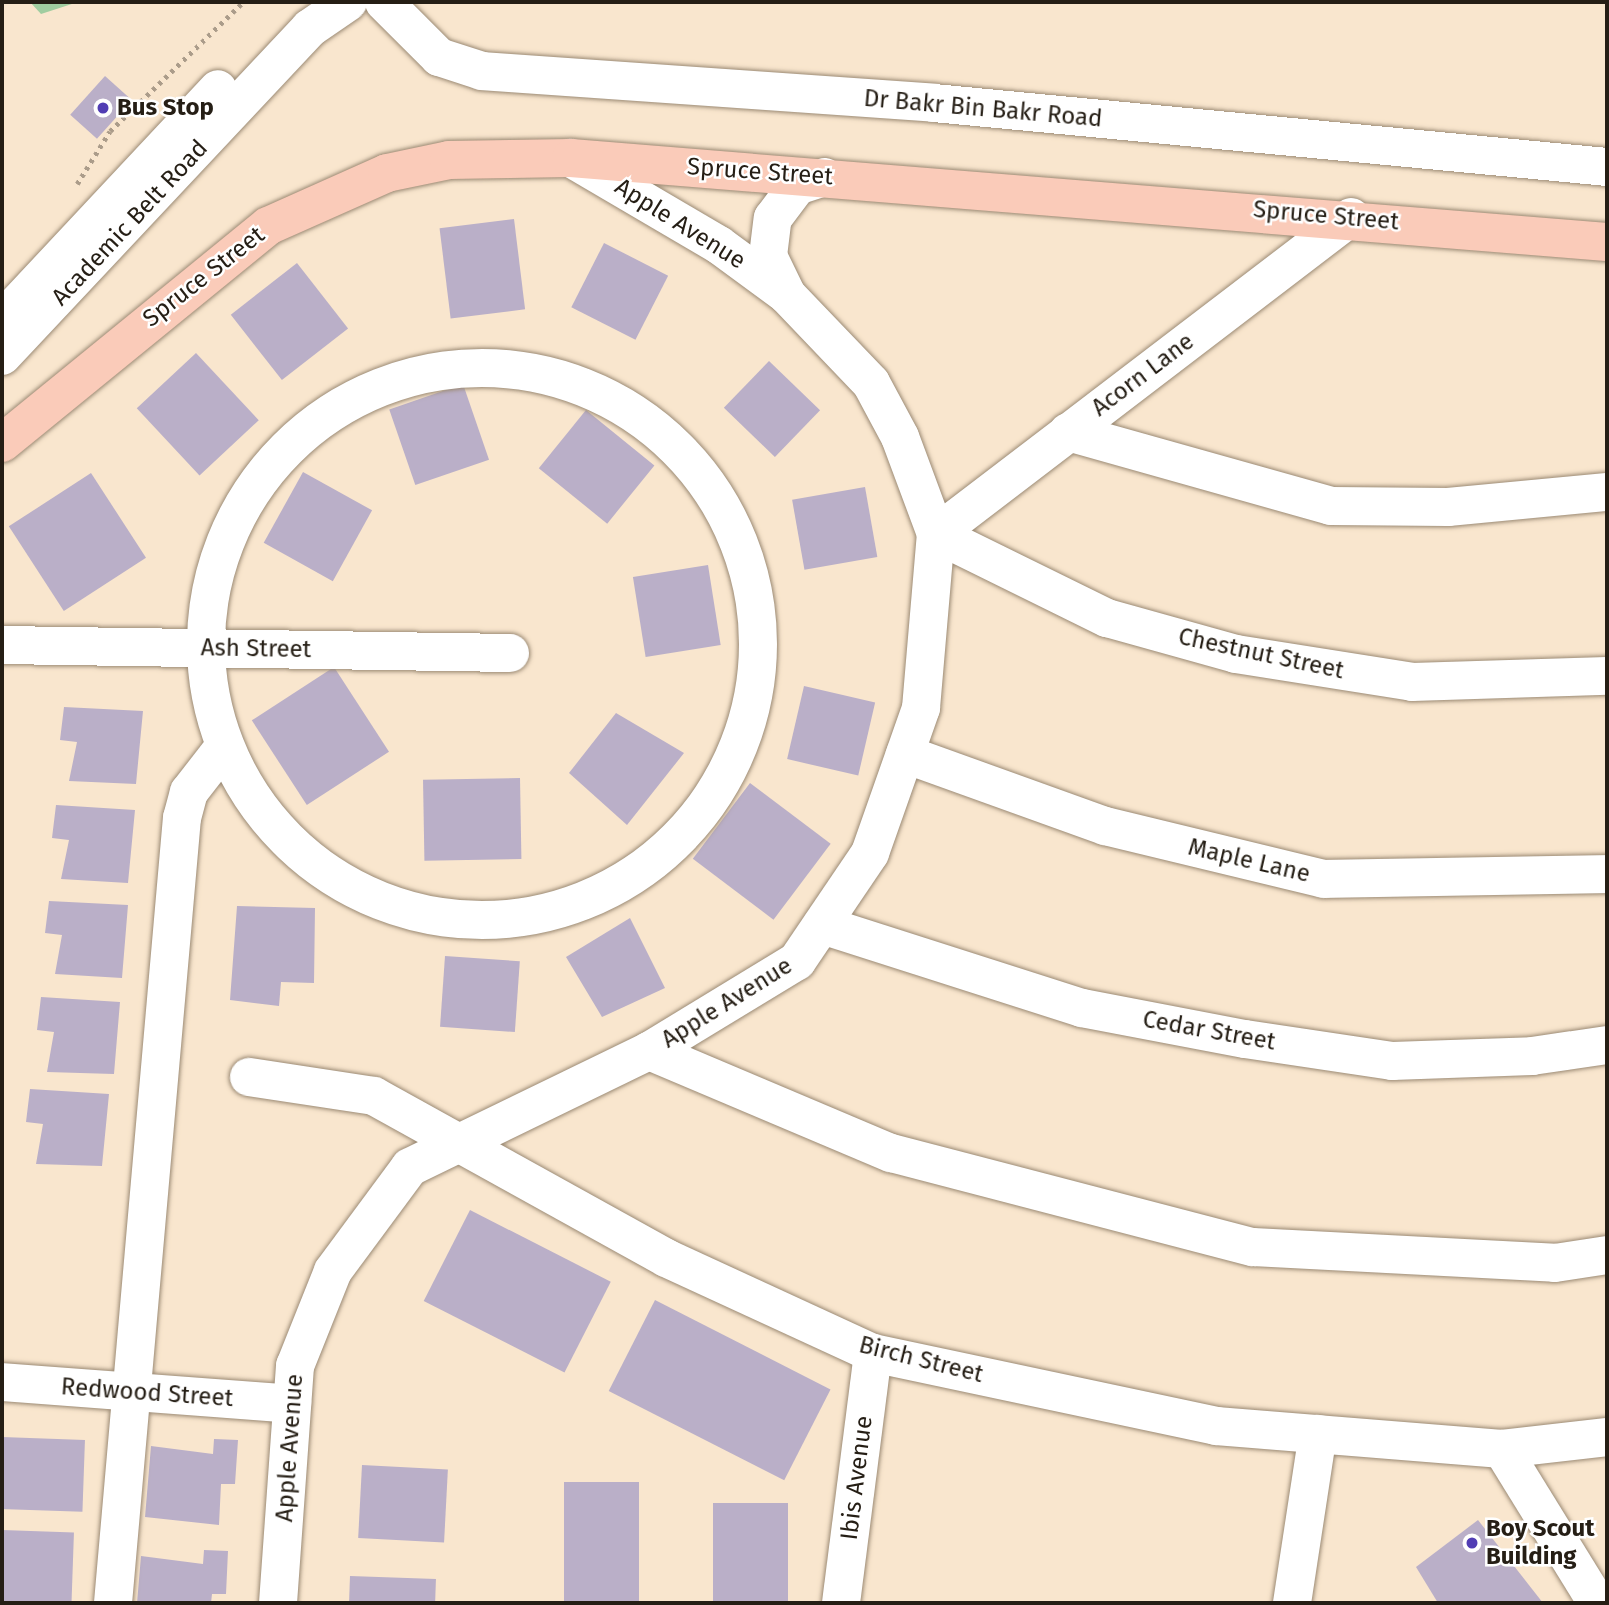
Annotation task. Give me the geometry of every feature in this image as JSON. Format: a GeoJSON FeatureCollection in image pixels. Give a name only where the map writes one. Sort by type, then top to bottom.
{"type":"FeatureCollection","features":[{"type":"Feature","properties":{"kind":"main road","name":"Spruce Street"},"geometry":{"type":"LineString","coordinates":[[2,443],[206,271],[318,201],[387,173],[449,160],[571,158],[1351,217],[1607,242]]}},
{"type":"Feature","properties":{"kind":"street","name":"Academic Belt Road"},"geometry":{"type":"LineString","coordinates":[[2,320],[277,26],[311,2]]}},
{"type":"Feature","properties":{"kind":"street","name":"Academic Belt Road"},"geometry":{"type":"LineString","coordinates":[[2,356],[310,28],[348,2]]}},
{"type":"Feature","properties":{"kind":"street","name":"Dr Bakr Bin Bakr Road"},"geometry":{"type":"LineString","coordinates":[[384,2],[439,57],[482,71],[934,103],[1607,167]]}},
{"type":"Feature","properties":{"kind":"street","name":"Apple Avenue"},"geometry":{"type":"LineString","coordinates":[[278,1603],[295,1366],[333,1271],[410,1167],[649,1051],[797,961],[870,853],[921,708],[936,534],[900,437],[871,383],[787,295],[719,245],[571,158]]}},
{"type":"Feature","properties":{"kind":"street","name":"Apple Avenue"},"geometry":{"type":"LineString","coordinates":[[787,295],[768,256],[773,218],[797,186],[825,177]]}},
{"type":"Feature","properties":{"kind":"street","name":"Acorn Lane"},"geometry":{"type":"LineString","coordinates":[[936,534],[1351,217]]}},
{"type":"Feature","properties":{"kind":"street"},"geometry":{"type":"LineString","coordinates":[[453,367],[535,370],[612,398],[678,446],[726,512],[754,589],[754,685],[737,751],[695,821],[634,876],[560,911],[479,922],[398,910],[325,874],[265,818],[224,747],[205,648],[221,554],[250,492],[304,430],[374,387],[453,367]]}},
{"type":"Feature","properties":{"kind":"street"},"geometry":{"type":"LineString","coordinates":[[1068,432],[1331,506],[1448,507],[1607,492]]}},
{"type":"Feature","properties":{"kind":"street","name":"Chestnut Street"},"geometry":{"type":"LineString","coordinates":[[936,534],[1107,618],[1236,654],[1412,682],[1607,676]]}},
{"type":"Feature","properties":{"kind":"street","name":"Ash Street"},"geometry":{"type":"LineString","coordinates":[[2,645],[510,653]]}},
{"type":"Feature","properties":{"kind":"street"},"geometry":{"type":"LineString","coordinates":[[113,1603],[182,818],[189,792],[224,747]]}},
{"type":"Feature","properties":{"kind":"street","name":"Maple Lane"},"geometry":{"type":"LineString","coordinates":[[905,754],[1105,826],[1324,879],[1607,874]]}},
{"type":"Feature","properties":{"kind":"street","name":"Cedar Street"},"geometry":{"type":"LineString","coordinates":[[822,925],[1082,1008],[1245,1040],[1391,1061],[1532,1056],[1607,1045]]}},
{"type":"Feature","properties":{"kind":"street"},"geometry":{"type":"LineString","coordinates":[[649,1051],[891,1153],[1253,1247],[1555,1263],[1607,1255]]}},
{"type":"Feature","properties":{"kind":"street","name":"Birch Street"},"geometry":{"type":"LineString","coordinates":[[249,1077],[374,1096],[666,1258],[873,1353],[1216,1426],[1502,1450],[1607,1437]]}},
{"type":"Feature","properties":{"kind":"street","name":"Ibis Avenue"},"geometry":{"type":"LineString","coordinates":[[841,1603],[873,1353]]}},
{"type":"Feature","properties":{"kind":"street","name":"Redwood Street"},"geometry":{"type":"LineString","coordinates":[[2,1382],[292,1404]]}},
{"type":"Feature","properties":{"kind":"street"},"geometry":{"type":"LineString","coordinates":[[1292,1603],[1318,1434]]}},
{"type":"Feature","properties":{"kind":"street"},"geometry":{"type":"LineString","coordinates":[[1502,1450],[1597,1603]]}},
{"type":"Feature","properties":{"kind":"path"},"geometry":{"type":"LineString","coordinates":[[69,197],[110,131],[243,2]]}},
{"type":"Feature","properties":{"kind":"green space"},"geometry":{"type":"Polygon","coordinates":[[[30,2],[78,2],[41,14],[30,2]]]}},
{"type":"Feature","properties":{"kind":"building"},"geometry":{"type":"Polygon","coordinates":[[[105,76],[132,100],[97,139],[70,115],[105,76]]]}},
{"type":"Feature","properties":{"kind":"building"},"geometry":{"type":"Polygon","coordinates":[[[514,219],[525,309],[451,318],[440,228],[514,219]]]}},
{"type":"Feature","properties":{"kind":"building"},"geometry":{"type":"Polygon","coordinates":[[[604,243],[668,276],[635,340],[571,307],[604,243]]]}},
{"type":"Feature","properties":{"kind":"building"},"geometry":{"type":"Polygon","coordinates":[[[297,263],[348,328],[282,380],[231,315],[297,263]]]}},
{"type":"Feature","properties":{"kind":"building"},"geometry":{"type":"Polygon","coordinates":[[[196,353],[259,420],[200,476],[137,408],[196,353]]]}},
{"type":"Feature","properties":{"kind":"building"},"geometry":{"type":"Polygon","coordinates":[[[769,361],[820,410],[775,457],[724,408],[769,361]]]}},
{"type":"Feature","properties":{"kind":"building"},"geometry":{"type":"Polygon","coordinates":[[[463,384],[489,460],[415,485],[389,409],[463,384]]]}},
{"type":"Feature","properties":{"kind":"building"},"geometry":{"type":"Polygon","coordinates":[[[586,410],[654,465],[607,524],[539,468],[586,410]]]}},
{"type":"Feature","properties":{"kind":"building"},"geometry":{"type":"Polygon","coordinates":[[[303,472],[372,510],[333,581],[264,543],[303,472]]]}},
{"type":"Feature","properties":{"kind":"building"},"geometry":{"type":"Polygon","coordinates":[[[91,473],[146,558],[64,611],[9,526],[91,473]]]}},
{"type":"Feature","properties":{"kind":"building"},"geometry":{"type":"Polygon","coordinates":[[[865,487],[877,557],[804,570],[792,500],[865,487]]]}},
{"type":"Feature","properties":{"kind":"building"},"geometry":{"type":"Polygon","coordinates":[[[708,565],[721,645],[646,657],[633,577],[708,565]]]}},
{"type":"Feature","properties":{"kind":"building"},"geometry":{"type":"Polygon","coordinates":[[[334,667],[389,752],[307,805],[252,720],[334,667]]]}},
{"type":"Feature","properties":{"kind":"building"},"geometry":{"type":"Polygon","coordinates":[[[804,686],[875,702],[858,775],[787,759],[804,686]]]}},
{"type":"Feature","properties":{"kind":"building"},"geometry":{"type":"Polygon","coordinates":[[[64,707],[143,711],[136,784],[69,781],[77,742],[60,740],[64,707]]]}},
{"type":"Feature","properties":{"kind":"building"},"geometry":{"type":"Polygon","coordinates":[[[616,713],[684,753],[627,825],[569,773],[616,713]]]}},
{"type":"Feature","properties":{"kind":"building"},"geometry":{"type":"Polygon","coordinates":[[[520,778],[521,859],[424,861],[423,780],[520,778]]]}},
{"type":"Feature","properties":{"kind":"building"},"geometry":{"type":"Polygon","coordinates":[[[750,783],[831,844],[773,920],[693,859],[750,783]]]}},
{"type":"Feature","properties":{"kind":"building"},"geometry":{"type":"Polygon","coordinates":[[[56,805],[135,810],[128,883],[61,879],[69,840],[52,838],[56,805]]]}},
{"type":"Feature","properties":{"kind":"building"},"geometry":{"type":"Polygon","coordinates":[[[49,901],[128,905],[122,978],[55,974],[62,935],[45,933],[49,901]]]}},
{"type":"Feature","properties":{"kind":"building"},"geometry":{"type":"Polygon","coordinates":[[[237,906],[315,908],[314,983],[281,982],[279,1006],[230,1000],[237,906]]]}},
{"type":"Feature","properties":{"kind":"building"},"geometry":{"type":"Polygon","coordinates":[[[630,918],[665,988],[602,1017],[566,957],[630,918]]]}},
{"type":"Feature","properties":{"kind":"building"},"geometry":{"type":"Polygon","coordinates":[[[445,956],[520,961],[515,1032],[440,1027],[445,956]]]}},
{"type":"Feature","properties":{"kind":"building"},"geometry":{"type":"Polygon","coordinates":[[[41,997],[120,1002],[114,1074],[47,1072],[54,1032],[37,1030],[41,997]]]}},
{"type":"Feature","properties":{"kind":"building"},"geometry":{"type":"Polygon","coordinates":[[[30,1089],[109,1094],[102,1166],[36,1164],[43,1124],[26,1122],[30,1089]]]}},
{"type":"Feature","properties":{"kind":"building"},"geometry":{"type":"Polygon","coordinates":[[[470,1210],[611,1282],[564,1373],[424,1301],[470,1210]]]}},
{"type":"Feature","properties":{"kind":"building"},"geometry":{"type":"Polygon","coordinates":[[[655,1300],[831,1389],[784,1480],[609,1391],[655,1300]]]}},
{"type":"Feature","properties":{"kind":"building"},"geometry":{"type":"Polygon","coordinates":[[[2,1437],[85,1440],[82,1512],[2,1509],[2,1437]]]}},
{"type":"Feature","properties":{"kind":"building"},"geometry":{"type":"Polygon","coordinates":[[[214,1439],[238,1440],[235,1484],[221,1484],[219,1525],[145,1517],[151,1446],[213,1454],[214,1439]]]}},
{"type":"Feature","properties":{"kind":"building"},"geometry":{"type":"Polygon","coordinates":[[[362,1465],[448,1470],[444,1542],[358,1538],[362,1465]]]}},
{"type":"Feature","properties":{"kind":"building"},"geometry":{"type":"Polygon","coordinates":[[[564,1482],[639,1482],[639,1603],[564,1603],[564,1482]]]}},
{"type":"Feature","properties":{"kind":"building"},"geometry":{"type":"Polygon","coordinates":[[[713,1503],[788,1503],[788,1603],[713,1603],[713,1503]]]}},
{"type":"Feature","properties":{"kind":"building","name":"Boy Scout Building"},"geometry":{"type":"Polygon","coordinates":[[[1478,1520],[1543,1603],[1438,1603],[1416,1567],[1478,1520]]]}},
{"type":"Feature","properties":{"kind":"building"},"geometry":{"type":"Polygon","coordinates":[[[2,1530],[74,1533],[71,1603],[2,1602],[2,1530]]]}},
{"type":"Feature","properties":{"kind":"building"},"geometry":{"type":"Polygon","coordinates":[[[204,1550],[228,1551],[226,1594],[212,1594],[211,1603],[137,1603],[141,1556],[203,1564],[204,1550]]]}},
{"type":"Feature","properties":{"kind":"building"},"geometry":{"type":"Polygon","coordinates":[[[350,1576],[436,1579],[435,1603],[349,1603],[350,1576]]]}},
{"type":"Feature","properties":{"kind":"place","name":"Bus Stop"},"geometry":{"type":"Point","coordinates":[103,108]}},
{"type":"Feature","properties":{"kind":"place","name":"Boy Scout Building"},"geometry":{"type":"Point","coordinates":[1472,1543]}}]}
